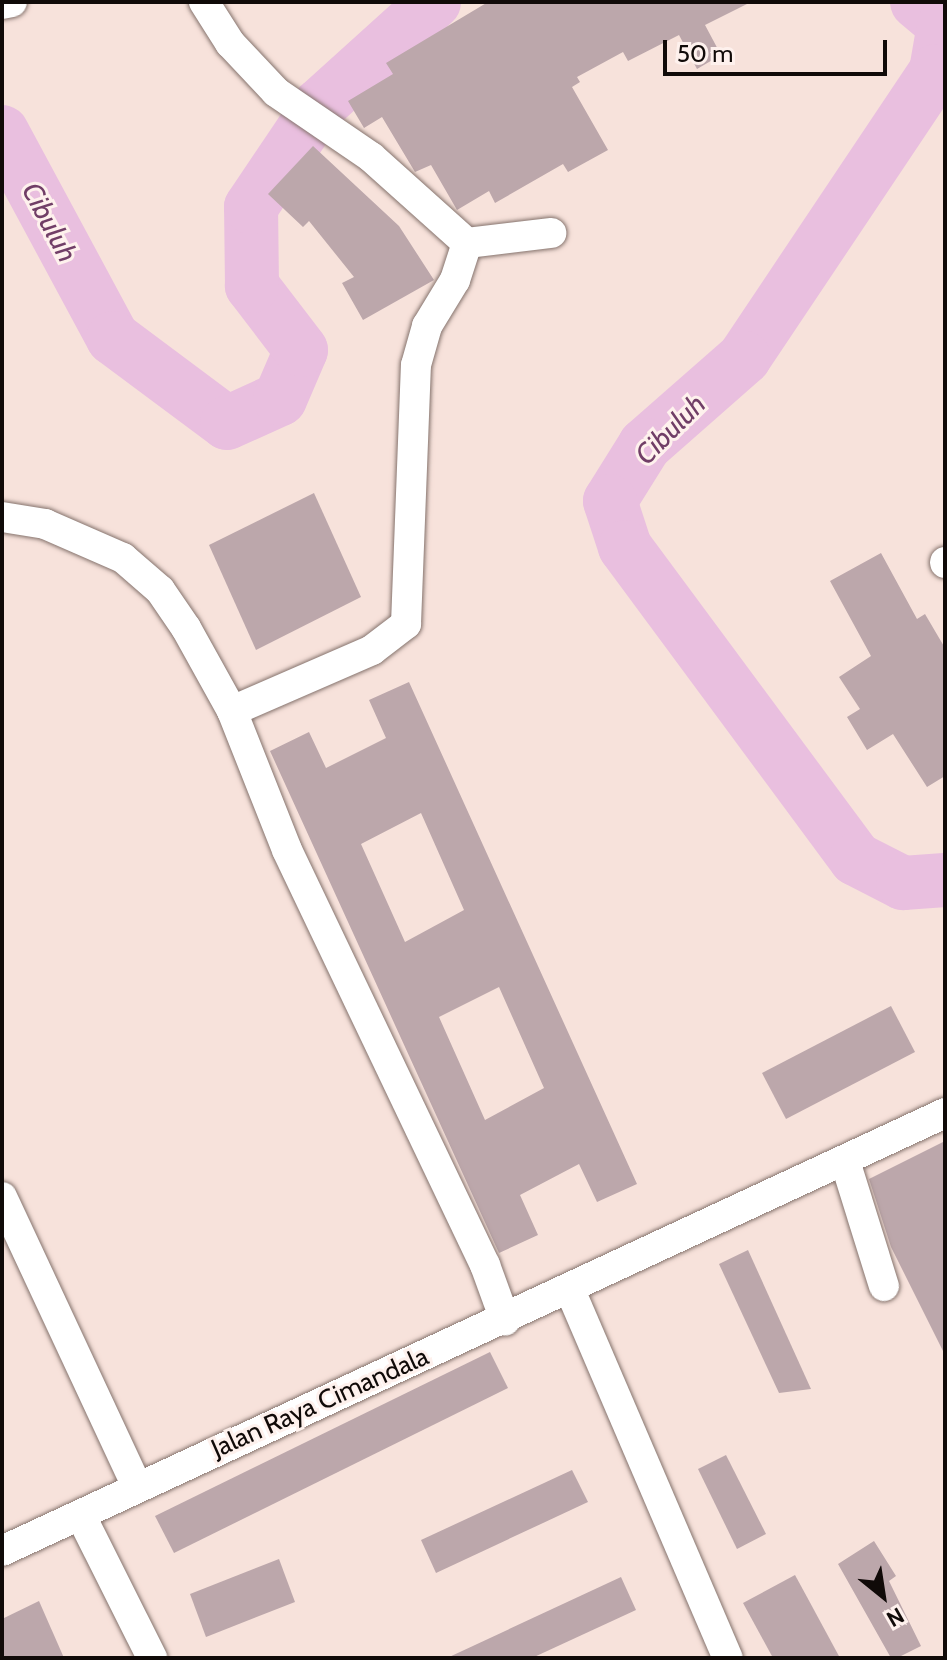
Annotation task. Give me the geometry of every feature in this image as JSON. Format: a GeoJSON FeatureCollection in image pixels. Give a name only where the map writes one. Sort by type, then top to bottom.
{"type":"FeatureCollection","features":[{"type":"Feature","properties":{"kind":"street"},"geometry":{"type":"LineString","coordinates":[[2,4],[12,2]]}},
{"type":"Feature","properties":{"kind":"street"},"geometry":{"type":"LineString","coordinates":[[204,2],[230,43],[276,92],[317,116],[467,243],[551,233]]}},
{"type":"Feature","properties":{"kind":"street"},"geometry":{"type":"LineString","coordinates":[[232,711],[372,650],[406,624],[416,365],[427,326],[455,280],[467,243]]}},
{"type":"Feature","properties":{"kind":"street"},"geometry":{"type":"LineString","coordinates":[[2,517],[45,524],[123,558],[160,590],[232,711],[287,850],[485,1265],[505,1320]]}},
{"type":"Feature","properties":{"kind":"street","name":"Jalan Raya Cimandala"},"geometry":{"type":"LineString","coordinates":[[2,1551],[81,1516],[136,1485],[505,1320],[945,1113]]}},
{"type":"Feature","properties":{"kind":"street"},"geometry":{"type":"LineString","coordinates":[[845,1161],[884,1286]]}},
{"type":"Feature","properties":{"kind":"street"},"geometry":{"type":"LineString","coordinates":[[2,1197],[136,1485]]}},
{"type":"Feature","properties":{"kind":"street"},"geometry":{"type":"LineString","coordinates":[[570,1290],[728,1658]]}},
{"type":"Feature","properties":{"kind":"street"},"geometry":{"type":"LineString","coordinates":[[81,1516],[152,1658]]}},
{"type":"Feature","properties":{"kind":"building"},"geometry":{"type":"Polygon","coordinates":[[[488,2],[751,2],[705,25],[721,55],[697,69],[679,35],[628,61],[623,52],[577,77],[580,82],[572,87],[608,150],[568,172],[563,164],[495,203],[489,191],[457,210],[431,165],[415,172],[382,117],[364,128],[348,101],[393,74],[386,63],[488,2]]]}},
{"type":"Feature","properties":{"kind":"building"},"geometry":{"type":"Polygon","coordinates":[[[313,146],[399,226],[434,280],[363,320],[342,283],[354,277],[309,221],[303,227],[268,194],[313,146]]]}},
{"type":"Feature","properties":{"kind":"building"},"geometry":{"type":"Polygon","coordinates":[[[314,493],[361,597],[256,650],[209,545],[314,493]]]}},
{"type":"Feature","properties":{"kind":"building"},"geometry":{"type":"Polygon","coordinates":[[[881,553],[917,619],[925,614],[945,648],[945,776],[927,787],[893,734],[867,750],[847,717],[860,709],[839,677],[871,656],[830,581],[881,553]]]}},
{"type":"Feature","properties":{"kind":"building"},"geometry":{"type":"Polygon","coordinates":[[[409,682],[637,1184],[597,1202],[579,1164],[520,1195],[538,1235],[499,1253],[270,751],[309,732],[326,768],[386,738],[369,700],[409,682]],[[421,813],[361,844],[405,942],[464,910],[421,813]],[[499,987],[439,1017],[485,1120],[544,1088],[499,987]]]}},
{"type":"Feature","properties":{"kind":"building"},"geometry":{"type":"Polygon","coordinates":[[[891,1006],[915,1052],[786,1119],[762,1073],[891,1006]]]}},
{"type":"Feature","properties":{"kind":"building"},"geometry":{"type":"Polygon","coordinates":[[[945,1141],[945,1355],[891,1247],[869,1179],[945,1141]]]}},
{"type":"Feature","properties":{"kind":"building"},"geometry":{"type":"Polygon","coordinates":[[[748,1250],[811,1389],[779,1393],[719,1264],[748,1250]]]}},
{"type":"Feature","properties":{"kind":"building"},"geometry":{"type":"Polygon","coordinates":[[[490,1352],[508,1388],[174,1553],[155,1516],[490,1352]]]}},
{"type":"Feature","properties":{"kind":"building"},"geometry":{"type":"Polygon","coordinates":[[[726,1455],[766,1534],[737,1549],[698,1469],[726,1455]]]}},
{"type":"Feature","properties":{"kind":"building"},"geometry":{"type":"Polygon","coordinates":[[[572,1470],[588,1502],[436,1573],[421,1540],[572,1470]]]}},
{"type":"Feature","properties":{"kind":"building"},"geometry":{"type":"Polygon","coordinates":[[[874,1541],[896,1576],[889,1581],[921,1646],[897,1658],[891,1658],[838,1564],[874,1541]]]}},
{"type":"Feature","properties":{"kind":"building"},"geometry":{"type":"Polygon","coordinates":[[[279,1559],[295,1602],[206,1637],[190,1594],[279,1559]]]}},
{"type":"Feature","properties":{"kind":"building"},"geometry":{"type":"Polygon","coordinates":[[[795,1575],[840,1658],[773,1658],[743,1603],[795,1575]]]}},
{"type":"Feature","properties":{"kind":"building"},"geometry":{"type":"Polygon","coordinates":[[[621,1577],[636,1610],[532,1658],[447,1658],[621,1577]]]}},
{"type":"Feature","properties":{"kind":"building"},"geometry":{"type":"Polygon","coordinates":[[[39,1601],[64,1658],[2,1658],[2,1619],[39,1601]]]}},
{"type":"Feature","properties":{"kind":"waterway","name":"Cibuluh"},"geometry":{"type":"LineString","coordinates":[[2,132],[113,338],[227,423],[280,399],[301,350],[252,286],[251,207],[319,106],[434,2]]}},
{"type":"Feature","properties":{"kind":"waterway","name":"Cibuluh"},"geometry":{"type":"LineString","coordinates":[[917,2],[944,25],[936,71],[744,358],[645,445],[610,501],[625,547],[856,859],[903,883],[945,880]]}}]}
